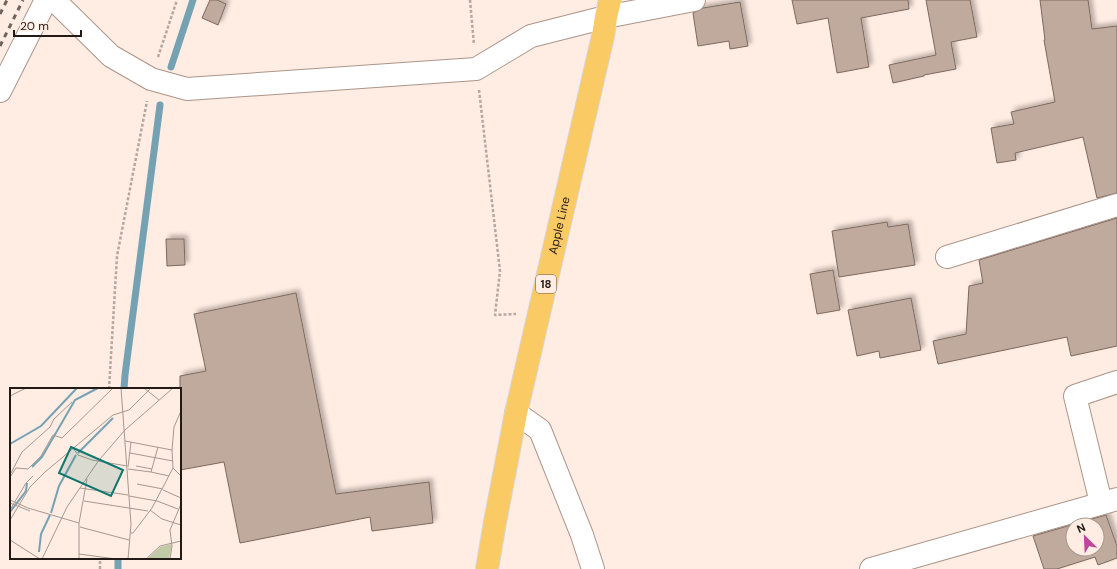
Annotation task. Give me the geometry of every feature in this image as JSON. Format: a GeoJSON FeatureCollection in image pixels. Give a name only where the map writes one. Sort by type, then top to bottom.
{"type":"FeatureCollection","features":[{"type":"Feature","properties":{"kind":"highway","name":"Apple Line"},"geometry":{"type":"LineString","coordinates":[[487,569],[516,413],[602,44],[608,9]]}},
{"type":"Feature","properties":{"kind":"street"},"geometry":{"type":"LineString","coordinates":[[0,91],[46,0]]}},
{"type":"Feature","properties":{"kind":"street"},"geometry":{"type":"LineString","coordinates":[[54,0],[111,56],[151,79],[187,89],[476,69],[531,36],[608,9],[694,0]]}},
{"type":"Feature","properties":{"kind":"street"},"geometry":{"type":"LineString","coordinates":[[947,256],[1117,205]]}},
{"type":"Feature","properties":{"kind":"street"},"geometry":{"type":"LineString","coordinates":[[871,569],[1109,501],[1075,396],[1117,382]]}},
{"type":"Feature","properties":{"kind":"street"},"geometry":{"type":"LineString","coordinates":[[516,413],[540,430],[582,535],[593,569]]}},
{"type":"Feature","properties":{"kind":"path"},"geometry":{"type":"LineString","coordinates":[[109,388],[117,256],[134,176],[151,79],[177,0]]}},
{"type":"Feature","properties":{"kind":"path"},"geometry":{"type":"LineString","coordinates":[[470,0],[476,69],[500,271],[495,315],[540,313]]}},
{"type":"Feature","properties":{"kind":"building"},"geometry":{"type":"Polygon","coordinates":[[[210,0],[217,0],[226,4],[218,25],[202,18],[210,0]]]}},
{"type":"Feature","properties":{"kind":"building"},"geometry":{"type":"Polygon","coordinates":[[[792,0],[908,0],[909,9],[861,18],[869,67],[837,73],[828,18],[797,24],[792,0]]]}},
{"type":"Feature","properties":{"kind":"building"},"geometry":{"type":"Polygon","coordinates":[[[926,0],[970,0],[977,37],[951,42],[956,69],[893,83],[889,65],[936,55],[926,0]]]}},
{"type":"Feature","properties":{"kind":"building"},"geometry":{"type":"Polygon","coordinates":[[[1040,0],[1088,0],[1092,29],[1117,26],[1117,193],[1097,198],[1083,137],[1015,153],[1016,160],[997,163],[991,128],[1014,124],[1011,112],[1055,102],[1044,40],[1040,0]]]}},
{"type":"Feature","properties":{"kind":"building"},"geometry":{"type":"Polygon","coordinates":[[[740,2],[748,46],[730,49],[729,41],[698,46],[693,13],[703,8],[740,2]]]}},
{"type":"Feature","properties":{"kind":"building"},"geometry":{"type":"Polygon","coordinates":[[[1117,218],[1117,346],[1071,356],[1067,337],[938,364],[933,341],[966,334],[969,286],[983,283],[979,260],[1117,218]]]}},
{"type":"Feature","properties":{"kind":"building"},"geometry":{"type":"Polygon","coordinates":[[[887,222],[888,227],[908,224],[915,265],[839,277],[832,231],[887,222]]]}},
{"type":"Feature","properties":{"kind":"building"},"geometry":{"type":"Polygon","coordinates":[[[166,239],[184,239],[185,265],[167,266],[166,239]]]}},
{"type":"Feature","properties":{"kind":"building"},"geometry":{"type":"Polygon","coordinates":[[[833,270],[840,310],[817,314],[810,274],[833,270]]]}},
{"type":"Feature","properties":{"kind":"building"},"geometry":{"type":"Polygon","coordinates":[[[296,293],[336,494],[429,482],[433,523],[372,531],[370,517],[240,543],[224,462],[181,470],[180,376],[206,371],[194,314],[296,293]]]}},
{"type":"Feature","properties":{"kind":"building"},"geometry":{"type":"Polygon","coordinates":[[[911,298],[921,350],[880,358],[879,351],[857,356],[848,310],[911,298]]]}},
{"type":"Feature","properties":{"kind":"building"},"geometry":{"type":"Polygon","coordinates":[[[1106,515],[1117,546],[1117,558],[1098,565],[1095,557],[1105,557],[1105,517],[1099,517],[1106,515]]]}},
{"type":"Feature","properties":{"kind":"building"},"geometry":{"type":"Polygon","coordinates":[[[1065,527],[1065,557],[1095,557],[1057,569],[1044,569],[1033,536],[1065,527]]]}},
{"type":"Feature","properties":{"kind":"waterway"},"geometry":{"type":"LineString","coordinates":[[171,67],[193,0]]}},
{"type":"Feature","properties":{"kind":"waterway"},"geometry":{"type":"LineString","coordinates":[[124,388],[160,105]]}},
{"type":"Feature","properties":{"kind":"waterway"},"geometry":{"type":"LineString","coordinates":[[118,559],[118,569]]}},
{"type":"Feature","properties":{"kind":"railway"},"geometry":{"type":"LineString","coordinates":[[0,14],[7,0]]}},
{"type":"Feature","properties":{"kind":"railway"},"geometry":{"type":"LineString","coordinates":[[0,46],[23,0]]}}]}
